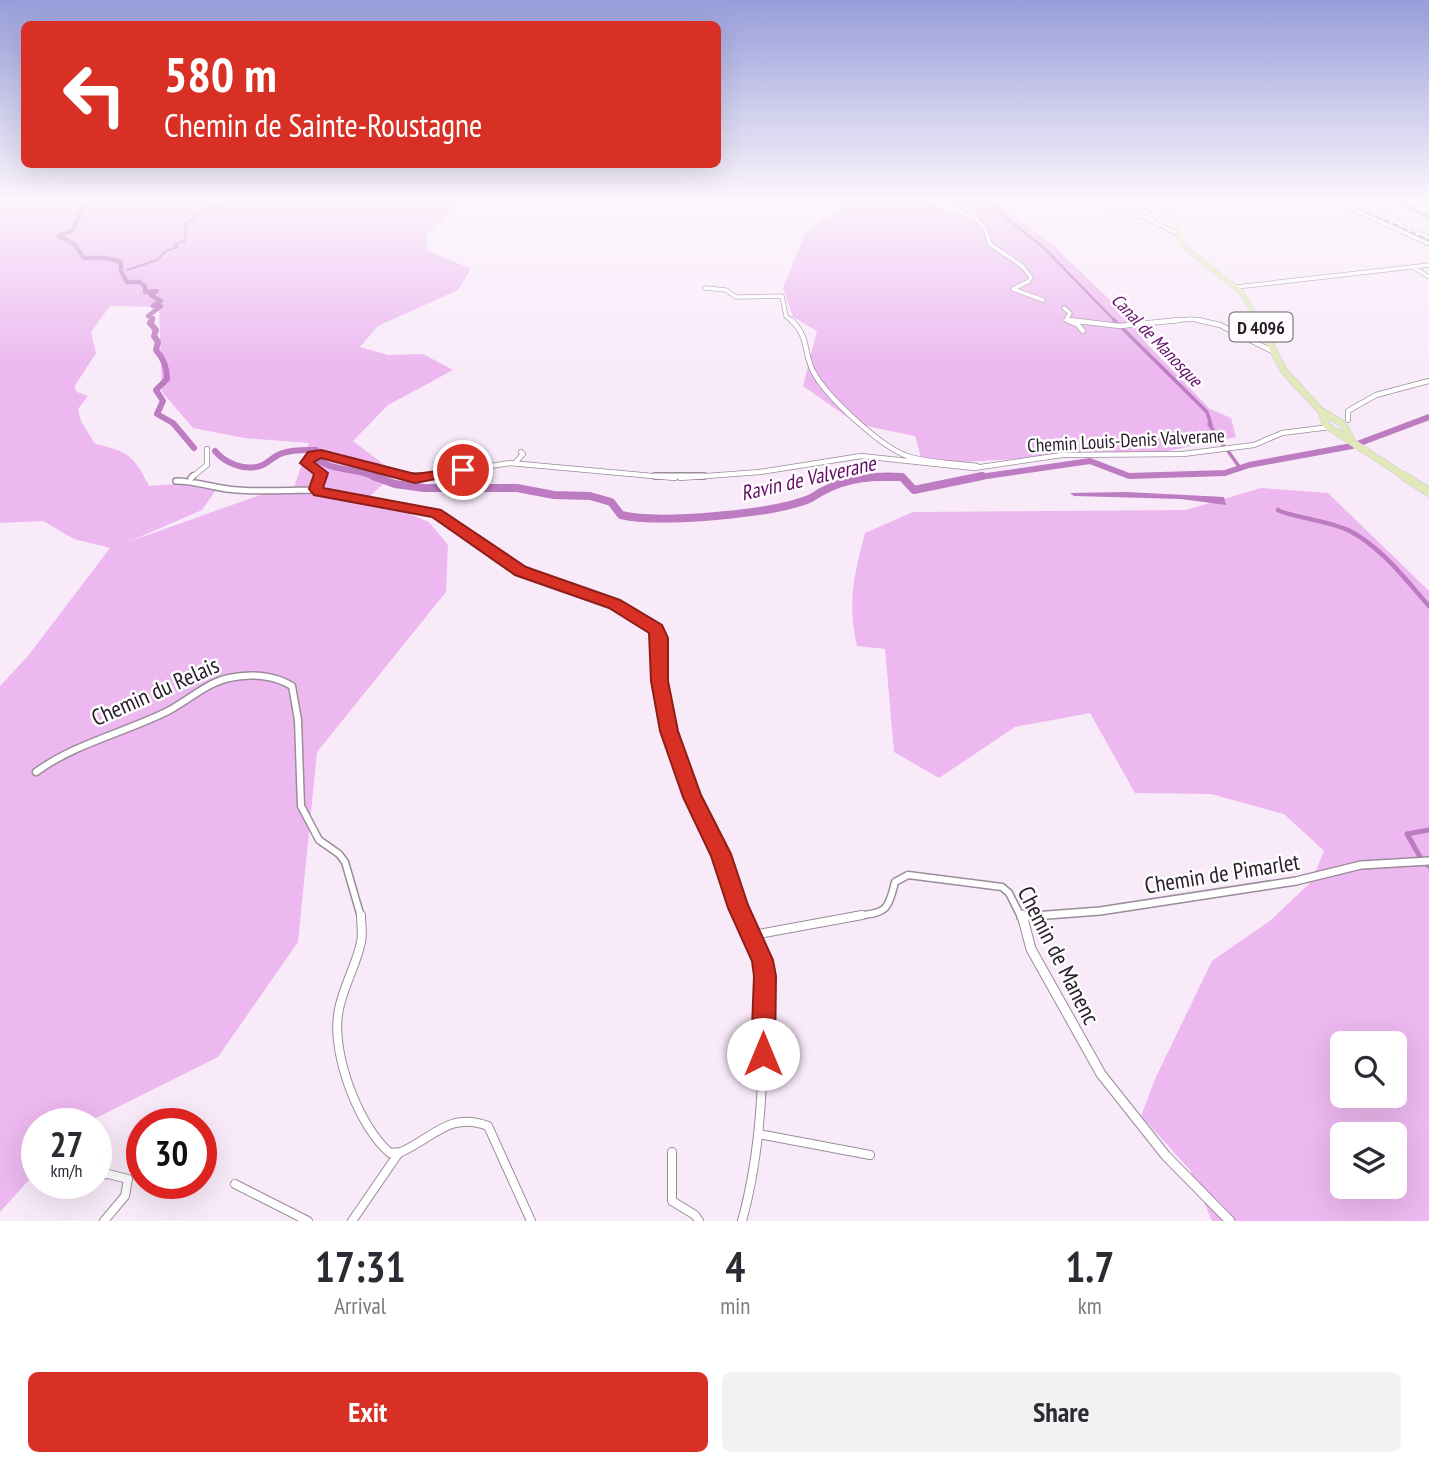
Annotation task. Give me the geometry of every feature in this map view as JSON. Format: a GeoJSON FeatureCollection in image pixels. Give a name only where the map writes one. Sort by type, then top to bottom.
{"type":"FeatureCollection","features":[{"type":"Feature","properties":{"kind":"main road","name":"D 4096"},"geometry":{"type":"LineString","coordinates":[[1191,254],[1236,287],[1250,305],[1284,372],[1336,423]]}},
{"type":"Feature","properties":{"kind":"main road"},"geometry":{"type":"LineString","coordinates":[[1336,423],[1365,452],[1429,492]]}},
{"type":"Feature","properties":{"kind":"street"},"geometry":{"type":"LineString","coordinates":[[1005,254],[1031,276],[1029,281],[1013,289],[1043,300]]}},
{"type":"Feature","properties":{"kind":"street"},"geometry":{"type":"LineString","coordinates":[[1236,287],[1429,265]]}},
{"type":"Feature","properties":{"kind":"street"},"geometry":{"type":"LineString","coordinates":[[1413,267],[1429,277]]}},
{"type":"Feature","properties":{"kind":"street"},"geometry":{"type":"LineString","coordinates":[[705,288],[728,290],[736,297],[782,296],[786,316],[802,330],[813,372],[835,402],[899,452],[925,460],[968,463],[980,467]]}},
{"type":"Feature","properties":{"kind":"street"},"geometry":{"type":"LineString","coordinates":[[1064,308],[1070,314],[1067,320]]}},
{"type":"Feature","properties":{"kind":"street"},"geometry":{"type":"LineString","coordinates":[[1067,320],[1121,326],[1194,319],[1220,325],[1274,352]]}},
{"type":"Feature","properties":{"kind":"street"},"geometry":{"type":"LineString","coordinates":[[1067,320],[1078,325],[1083,331]]}},
{"type":"Feature","properties":{"kind":"street"},"geometry":{"type":"LineString","coordinates":[[1318,428],[1336,423],[1348,411],[1369,398],[1429,382]]}},
{"type":"Feature","properties":{"kind":"street","name":"Chemin Louis-Denis Valverane"},"geometry":{"type":"LineString","coordinates":[[316,490],[321,473],[307,464],[312,455],[322,454],[415,478],[500,463],[515,463],[677,478],[761,472],[861,456],[934,466],[980,467],[1062,455],[1185,454],[1254,445],[1282,433],[1336,423]]}},
{"type":"Feature","properties":{"kind":"street"},"geometry":{"type":"LineString","coordinates":[[191,478],[207,465],[207,449]]}},
{"type":"Feature","properties":{"kind":"street"},"geometry":{"type":"LineString","coordinates":[[515,463],[523,454],[521,452]]}},
{"type":"Feature","properties":{"kind":"street"},"geometry":{"type":"LineString","coordinates":[[176,481],[195,481],[237,490],[316,490],[323,494],[436,513],[520,571],[607,601],[653,626],[659,638],[659,681],[669,731],[692,797],[721,854],[739,908],[753,935],[765,976],[759,1134],[743,1221]]}},
{"type":"Feature","properties":{"kind":"street","name":"Chemin du Relais"},"geometry":{"type":"LineString","coordinates":[[36,772],[73,748],[166,711],[194,691],[217,681],[251,676],[281,681],[292,686],[298,720],[301,806],[319,840],[339,854],[345,862],[361,910],[362,940],[338,1013],[337,1044],[357,1106],[382,1147],[398,1154]]}},
{"type":"Feature","properties":{"kind":"street","name":"Chemin de Pimarlet"},"geometry":{"type":"LineString","coordinates":[[1020,915],[1105,911],[1296,881],[1361,865],[1425,861]]}},
{"type":"Feature","properties":{"kind":"street","name":"Chemin de Manenc"},"geometry":{"type":"LineString","coordinates":[[753,935],[883,911],[890,904],[895,882],[908,876],[1002,887],[1009,893],[1020,915],[1031,949],[1101,1074],[1158,1148],[1230,1221]]}},
{"type":"Feature","properties":{"kind":"street"},"geometry":{"type":"LineString","coordinates":[[352,1221],[371,1189],[398,1154],[448,1125],[475,1120],[484,1123],[493,1133],[531,1221]]}},
{"type":"Feature","properties":{"kind":"street"},"geometry":{"type":"LineString","coordinates":[[759,1134],[870,1155]]}},
{"type":"Feature","properties":{"kind":"street"},"geometry":{"type":"LineString","coordinates":[[672,1152],[672,1202],[695,1215],[699,1221]]}},
{"type":"Feature","properties":{"kind":"street"},"geometry":{"type":"LineString","coordinates":[[104,1221],[128,1192],[130,1183],[128,1179],[112,1175]]}},
{"type":"Feature","properties":{"kind":"street"},"geometry":{"type":"LineString","coordinates":[[235,1184],[306,1220]]}},
{"type":"Feature","properties":{"kind":"shaded area"},"geometry":{"type":"Polygon","coordinates":[[[0,254],[436,254],[471,269],[458,290],[378,326],[360,347],[388,355],[423,354],[453,370],[388,405],[353,441],[395,473],[369,497],[429,522],[448,545],[446,592],[317,752],[298,942],[218,1057],[112,1110],[21,1108],[21,1189],[0,1212],[0,686],[28,656],[110,548],[74,539],[43,521],[0,523],[0,254]],[[110,306],[91,332],[96,353],[74,387],[77,392],[88,396],[78,409],[81,421],[95,444],[129,456],[149,486],[178,484],[215,491],[202,510],[128,542],[263,494],[292,493],[309,443],[244,438],[193,428],[162,392],[159,307],[110,306]]]}},
{"type":"Feature","properties":{"kind":"shaded area"},"geometry":{"type":"Polygon","coordinates":[[[797,254],[1062,254],[1136,325],[1144,341],[1210,409],[1231,418],[1236,437],[1163,452],[1056,453],[1020,459],[923,464],[915,436],[857,424],[803,386],[817,331],[793,317],[783,288],[797,254]]]}},
{"type":"Feature","properties":{"kind":"shaded area"},"geometry":{"type":"Polygon","coordinates":[[[1261,488],[1328,493],[1429,591],[1429,1221],[1212,1221],[1190,1170],[1141,1116],[1156,1077],[1212,961],[1271,920],[1311,882],[1324,851],[1284,814],[1211,794],[1135,793],[1090,713],[1015,727],[939,778],[894,752],[885,649],[857,646],[852,616],[853,589],[865,533],[913,512],[1186,510],[1261,488]]]}},
{"type":"Feature","properties":{"kind":"shaded area"},"geometry":{"type":"Polygon","coordinates":[[[1126,492],[1224,497],[1226,505],[1181,499],[1074,496],[1070,493],[1126,492]]]}},
{"type":"Feature","properties":{"kind":"waterway","name":"Ravin de Valverane"},"geometry":{"type":"LineString","coordinates":[[81,254],[84,258],[106,258],[121,262],[121,271],[127,282],[139,282],[145,286],[145,292],[157,291],[151,295],[161,301],[153,306],[161,306],[148,316],[153,318],[152,320]]}},
{"type":"Feature","properties":{"kind":"waterway"},"geometry":{"type":"LineString","coordinates":[[127,270],[157,260],[163,254]]}},
{"type":"Feature","properties":{"kind":"waterway","name":"Canal de Manosque"},"geometry":{"type":"LineString","coordinates":[[1050,254],[1115,321]]}},
{"type":"Feature","properties":{"kind":"waterway","name":"Ravin de Valverane"},"geometry":{"type":"LineString","coordinates":[[152,320],[150,323],[156,330],[154,336],[158,342],[156,350],[167,375],[167,379],[156,390],[163,401],[157,414],[173,423],[194,448]]}},
{"type":"Feature","properties":{"kind":"waterway","name":"Canal de Manosque"},"geometry":{"type":"LineString","coordinates":[[1115,321],[1207,412],[1211,425]]}},
{"type":"Feature","properties":{"kind":"waterway","name":"Ravin de Valverane"},"geometry":{"type":"LineString","coordinates":[[973,478],[1090,461],[1129,476],[1225,473],[1249,465],[1352,446],[1429,417]]}},
{"type":"Feature","properties":{"kind":"waterway","name":"Canal de Manosque"},"geometry":{"type":"LineString","coordinates":[[1209,424],[1225,448]]}},
{"type":"Feature","properties":{"kind":"waterway","name":"Ravin de Valverane"},"geometry":{"type":"LineString","coordinates":[[215,451],[241,467],[254,467],[287,452],[316,450]]}},
{"type":"Feature","properties":{"kind":"waterway","name":"Canal de Manosque"},"geometry":{"type":"LineString","coordinates":[[1228,451],[1240,468]]}},
{"type":"Feature","properties":{"kind":"waterway","name":"Ravin de Valverane"},"geometry":{"type":"LineString","coordinates":[[316,458],[330,466],[376,478]]}},
{"type":"Feature","properties":{"kind":"waterway","name":"Ravin de Valverane"},"geometry":{"type":"LineString","coordinates":[[373,476],[395,484],[424,488],[517,488],[554,495],[590,496],[611,502],[621,515],[639,518],[688,518],[744,513],[809,499],[842,483],[862,478],[903,478]]}},
{"type":"Feature","properties":{"kind":"waterway","name":"Ravin de Valverane"},"geometry":{"type":"LineString","coordinates":[[903,478],[914,490],[982,476]]}},
{"type":"Feature","properties":{"kind":"waterway","name":"Ravin de Valverane"},"geometry":{"type":"LineString","coordinates":[[870,478],[903,478]]}},
{"type":"Feature","properties":{"kind":"waterway","name":"Canal de Manosque"},"geometry":{"type":"LineString","coordinates":[[1278,510],[1343,528],[1362,538],[1392,565],[1429,606]]}},
{"type":"Feature","properties":{"kind":"waterway","name":"Canal de Manosque"},"geometry":{"type":"LineString","coordinates":[[1429,830],[1407,834],[1423,862],[1429,866]]}},
{"type":"Feature","properties":{"kind":"route"},"geometry":{"type":"LineString","coordinates":[[463,470],[431,477],[410,478],[374,466],[321,454],[312,455],[307,463],[321,473],[316,489],[318,492],[436,513],[520,571],[601,598],[645,620],[656,629],[659,638],[659,681],[669,731],[692,797],[721,854],[736,901],[761,954],[765,976],[763,1054]]}}]}
